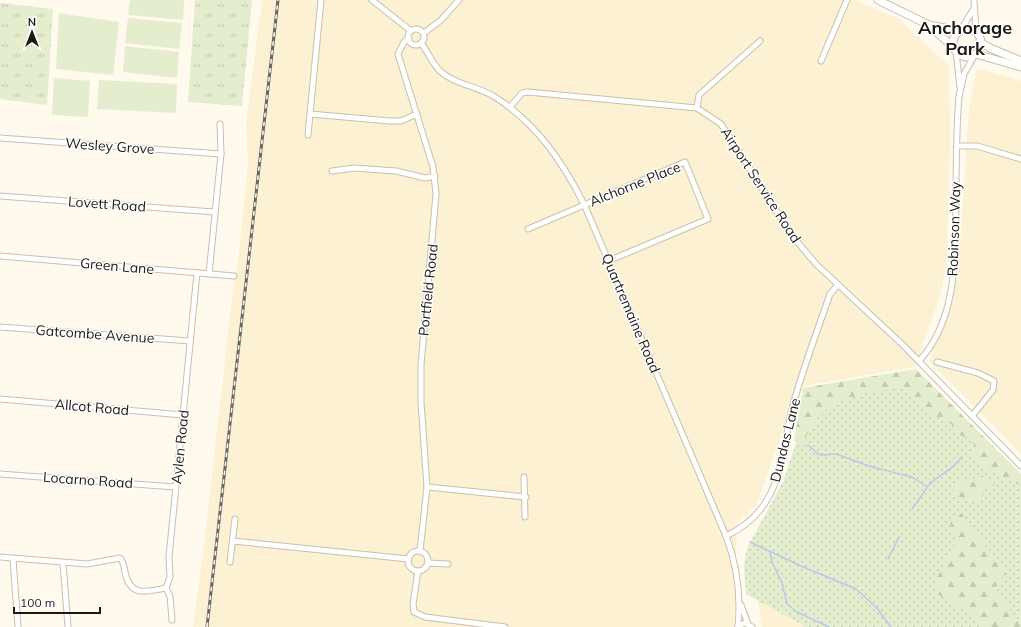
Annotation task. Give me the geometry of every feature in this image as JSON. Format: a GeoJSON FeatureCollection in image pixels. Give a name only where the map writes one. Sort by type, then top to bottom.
{"type":"FeatureCollection","features":[{"type":"Feature","properties":{"kind":"street"},"geometry":{"type":"LineString","coordinates":[[308,135],[321,0]]}},
{"type":"Feature","properties":{"kind":"street"},"geometry":{"type":"LineString","coordinates":[[372,0],[410,31]]}},
{"type":"Feature","properties":{"kind":"street"},"geometry":{"type":"LineString","coordinates":[[421,43],[424,38],[424,33],[441,20],[459,0]]}},
{"type":"Feature","properties":{"kind":"street"},"geometry":{"type":"LineString","coordinates":[[821,61],[847,0]]}},
{"type":"Feature","properties":{"kind":"street"},"geometry":{"type":"LineString","coordinates":[[878,0],[929,26],[964,56],[975,55],[1021,67]]}},
{"type":"Feature","properties":{"kind":"street"},"geometry":{"type":"LineString","coordinates":[[974,0],[976,33],[980,42],[980,49],[975,55]]}},
{"type":"Feature","properties":{"kind":"street"},"geometry":{"type":"LineString","coordinates":[[955,49],[954,38],[974,8]]}},
{"type":"Feature","properties":{"kind":"street"},"geometry":{"type":"LineString","coordinates":[[929,26],[960,31],[968,29],[976,33]]}},
{"type":"Feature","properties":{"kind":"street"},"geometry":{"type":"LineString","coordinates":[[410,31],[416,29],[424,33]]}},
{"type":"Feature","properties":{"kind":"street"},"geometry":{"type":"LineString","coordinates":[[410,31],[409,39],[414,44],[421,43]]}},
{"type":"Feature","properties":{"kind":"street","name":"Portfield Road"},"geometry":{"type":"LineString","coordinates":[[409,39],[404,42],[398,54],[435,176],[436,208],[421,365],[421,402],[427,487],[420,551]]}},
{"type":"Feature","properties":{"kind":"street"},"geometry":{"type":"LineString","coordinates":[[697,108],[699,95],[760,41]]}},
{"type":"Feature","properties":{"kind":"street"},"geometry":{"type":"LineString","coordinates":[[980,42],[990,48],[1021,61]]}},
{"type":"Feature","properties":{"kind":"street"},"geometry":{"type":"LineString","coordinates":[[421,43],[434,63],[445,75],[494,96],[510,107]]}},
{"type":"Feature","properties":{"kind":"street","name":"Robinson Way"},"geometry":{"type":"LineString","coordinates":[[919,361],[934,342],[952,287],[960,88],[955,49]]}},
{"type":"Feature","properties":{"kind":"street","name":"Robinson Way"},"geometry":{"type":"LineString","coordinates":[[960,88],[964,74],[975,55]]}},
{"type":"Feature","properties":{"kind":"street","name":"Airport Service Road"},"geometry":{"type":"LineString","coordinates":[[510,107],[522,94],[528,92],[697,108],[721,124],[794,238],[838,285],[919,361],[1021,466]]}},
{"type":"Feature","properties":{"kind":"street","name":"Quartremaine Road"},"geometry":{"type":"LineString","coordinates":[[510,107],[541,137],[566,169],[584,204],[726,536]]}},
{"type":"Feature","properties":{"kind":"street"},"geometry":{"type":"LineString","coordinates":[[310,114],[390,121],[401,121],[417,114]]}},
{"type":"Feature","properties":{"kind":"street"},"geometry":{"type":"LineString","coordinates":[[209,274],[221,154],[220,124]]}},
{"type":"Feature","properties":{"kind":"street","name":"Wesley Grove"},"geometry":{"type":"LineString","coordinates":[[0,138],[221,154]]}},
{"type":"Feature","properties":{"kind":"street"},"geometry":{"type":"LineString","coordinates":[[957,146],[977,146],[1021,159]]}},
{"type":"Feature","properties":{"kind":"street","name":"Alchorne Place"},"geometry":{"type":"LineString","coordinates":[[584,204],[685,162],[708,219],[608,261]]}},
{"type":"Feature","properties":{"kind":"street"},"geometry":{"type":"LineString","coordinates":[[332,171],[354,168],[396,171],[425,178],[435,176]]}},
{"type":"Feature","properties":{"kind":"street","name":"Lovett Road"},"geometry":{"type":"LineString","coordinates":[[0,196],[214,212]]}},
{"type":"Feature","properties":{"kind":"street"},"geometry":{"type":"LineString","coordinates":[[528,229],[584,204]]}},
{"type":"Feature","properties":{"kind":"street","name":"Green Lane"},"geometry":{"type":"LineString","coordinates":[[0,256],[234,276]]}},
{"type":"Feature","properties":{"kind":"street","name":"Aylen Road"},"geometry":{"type":"LineString","coordinates":[[172,620],[170,596],[166,588],[170,577],[169,557],[197,273]]}},
{"type":"Feature","properties":{"kind":"street","name":"Dundas Lane"},"geometry":{"type":"LineString","coordinates":[[726,536],[741,528],[754,518],[772,491],[780,467],[797,390],[830,294],[838,285]]}},
{"type":"Feature","properties":{"kind":"street","name":"Gatcombe Avenue"},"geometry":{"type":"LineString","coordinates":[[0,327],[190,341]]}},
{"type":"Feature","properties":{"kind":"street"},"geometry":{"type":"LineString","coordinates":[[937,362],[978,373],[994,381],[993,390],[972,416]]}},
{"type":"Feature","properties":{"kind":"street","name":"Allcot Road"},"geometry":{"type":"LineString","coordinates":[[0,399],[183,415]]}},
{"type":"Feature","properties":{"kind":"street","name":"Locarno Road"},"geometry":{"type":"LineString","coordinates":[[0,474],[176,487]]}},
{"type":"Feature","properties":{"kind":"street"},"geometry":{"type":"LineString","coordinates":[[524,477],[526,497],[525,517]]}},
{"type":"Feature","properties":{"kind":"street"},"geometry":{"type":"LineString","coordinates":[[427,487],[526,497]]}},
{"type":"Feature","properties":{"kind":"street"},"geometry":{"type":"LineString","coordinates":[[230,562],[235,519]]}},
{"type":"Feature","properties":{"kind":"street"},"geometry":{"type":"LineString","coordinates":[[726,536],[734,560],[740,604],[738,626],[750,625],[740,604]]}},
{"type":"Feature","properties":{"kind":"street"},"geometry":{"type":"LineString","coordinates":[[232,541],[409,559]]}},
{"type":"Feature","properties":{"kind":"street"},"geometry":{"type":"LineString","coordinates":[[420,551],[426,554],[428,563],[425,568],[418,571],[411,568],[409,559],[412,554],[420,551]]}},
{"type":"Feature","properties":{"kind":"street"},"geometry":{"type":"LineString","coordinates":[[0,557],[63,563],[93,564],[120,558],[124,564],[127,583],[133,589],[139,591],[166,588]]}},
{"type":"Feature","properties":{"kind":"street"},"geometry":{"type":"LineString","coordinates":[[13,559],[18,627]]}},
{"type":"Feature","properties":{"kind":"street"},"geometry":{"type":"LineString","coordinates":[[63,563],[68,627]]}},
{"type":"Feature","properties":{"kind":"street"},"geometry":{"type":"LineString","coordinates":[[428,563],[448,564]]}},
{"type":"Feature","properties":{"kind":"street"},"geometry":{"type":"LineString","coordinates":[[418,571],[413,604],[414,612],[425,617],[505,627]]}},
{"type":"Feature","properties":{"kind":"shaded area"},"geometry":{"type":"Polygon","coordinates":[[[262,0],[856,0],[899,19],[949,66],[950,138],[947,262],[940,296],[915,367],[803,386],[797,390],[757,504],[737,523],[734,627],[193,627],[203,553],[234,281],[236,281],[248,164],[246,124],[262,0]]]}},
{"type":"Feature","properties":{"kind":"shaded area"},"geometry":{"type":"Polygon","coordinates":[[[977,68],[1021,81],[1021,454],[929,361],[958,276],[969,109],[977,68]]]}},
{"type":"Feature","properties":{"kind":"shaded area"},"geometry":{"type":"Polygon","coordinates":[[[758,601],[806,627],[762,627],[758,601]]]}},
{"type":"Feature","properties":{"kind":"green space"},"geometry":{"type":"Polygon","coordinates":[[[130,0],[184,0],[183,20],[128,15],[130,0]]]}},
{"type":"Feature","properties":{"kind":"green space"},"geometry":{"type":"Polygon","coordinates":[[[195,0],[252,0],[242,106],[188,102],[195,0]]]}},
{"type":"Feature","properties":{"kind":"green space"},"geometry":{"type":"Polygon","coordinates":[[[0,3],[53,9],[47,105],[0,99],[0,3]]]}},
{"type":"Feature","properties":{"kind":"green space"},"geometry":{"type":"Polygon","coordinates":[[[59,13],[119,22],[113,75],[56,69],[59,13]]]}},
{"type":"Feature","properties":{"kind":"green space"},"geometry":{"type":"Polygon","coordinates":[[[128,18],[182,23],[179,49],[125,43],[128,18]]]}},
{"type":"Feature","properties":{"kind":"green space"},"geometry":{"type":"Polygon","coordinates":[[[125,46],[179,52],[177,78],[123,72],[125,46]]]}},
{"type":"Feature","properties":{"kind":"green space"},"geometry":{"type":"Polygon","coordinates":[[[54,78],[90,81],[88,117],[52,115],[54,78]]]}},
{"type":"Feature","properties":{"kind":"green space"},"geometry":{"type":"Polygon","coordinates":[[[99,80],[177,84],[176,113],[97,109],[99,80]]]}},
{"type":"Feature","properties":{"kind":"green space"},"geometry":{"type":"Polygon","coordinates":[[[916,369],[1021,474],[1021,486],[982,466],[970,455],[975,448],[972,440],[957,434],[948,419],[926,413],[922,410],[907,387],[868,393],[843,400],[822,414],[812,426],[803,443],[794,441],[803,388],[916,369]]]}},
{"type":"Feature","properties":{"kind":"green space"},"geometry":{"type":"Polygon","coordinates":[[[920,380],[1021,483],[1021,627],[806,627],[746,594],[744,566],[747,548],[783,482],[812,395],[920,380]]]}},
{"type":"Feature","properties":{"kind":"green space"},"geometry":{"type":"Polygon","coordinates":[[[982,476],[994,480],[994,485],[985,490],[979,505],[968,502],[954,494],[954,485],[961,478],[971,479],[982,476]]]}},
{"type":"Feature","properties":{"kind":"green space"},"geometry":{"type":"Polygon","coordinates":[[[961,513],[1006,573],[994,589],[1018,620],[1021,627],[983,627],[976,617],[936,593],[935,581],[954,548],[955,538],[950,522],[961,513]]]}},
{"type":"Feature","properties":{"kind":"waterway"},"geometry":{"type":"LineString","coordinates":[[808,445],[818,454],[836,454],[872,467],[912,477],[927,487],[954,466],[962,457]]}},
{"type":"Feature","properties":{"kind":"waterway"},"geometry":{"type":"LineString","coordinates":[[912,509],[927,488]]}},
{"type":"Feature","properties":{"kind":"waterway"},"geometry":{"type":"LineString","coordinates":[[888,559],[899,537]]}},
{"type":"Feature","properties":{"kind":"waterway"},"geometry":{"type":"LineString","coordinates":[[750,542],[801,566],[856,589],[876,607],[891,627]]}},
{"type":"Feature","properties":{"kind":"waterway"},"geometry":{"type":"LineString","coordinates":[[770,551],[772,562],[782,583],[787,604],[797,612],[829,627]]}},
{"type":"Feature","properties":{"kind":"railway"},"geometry":{"type":"LineString","coordinates":[[207,627],[278,0]]}},
{"type":"Feature","properties":{"kind":"district","name":"Anchorage Park"},"geometry":{"type":"Point","coordinates":[965,38]}}]}
